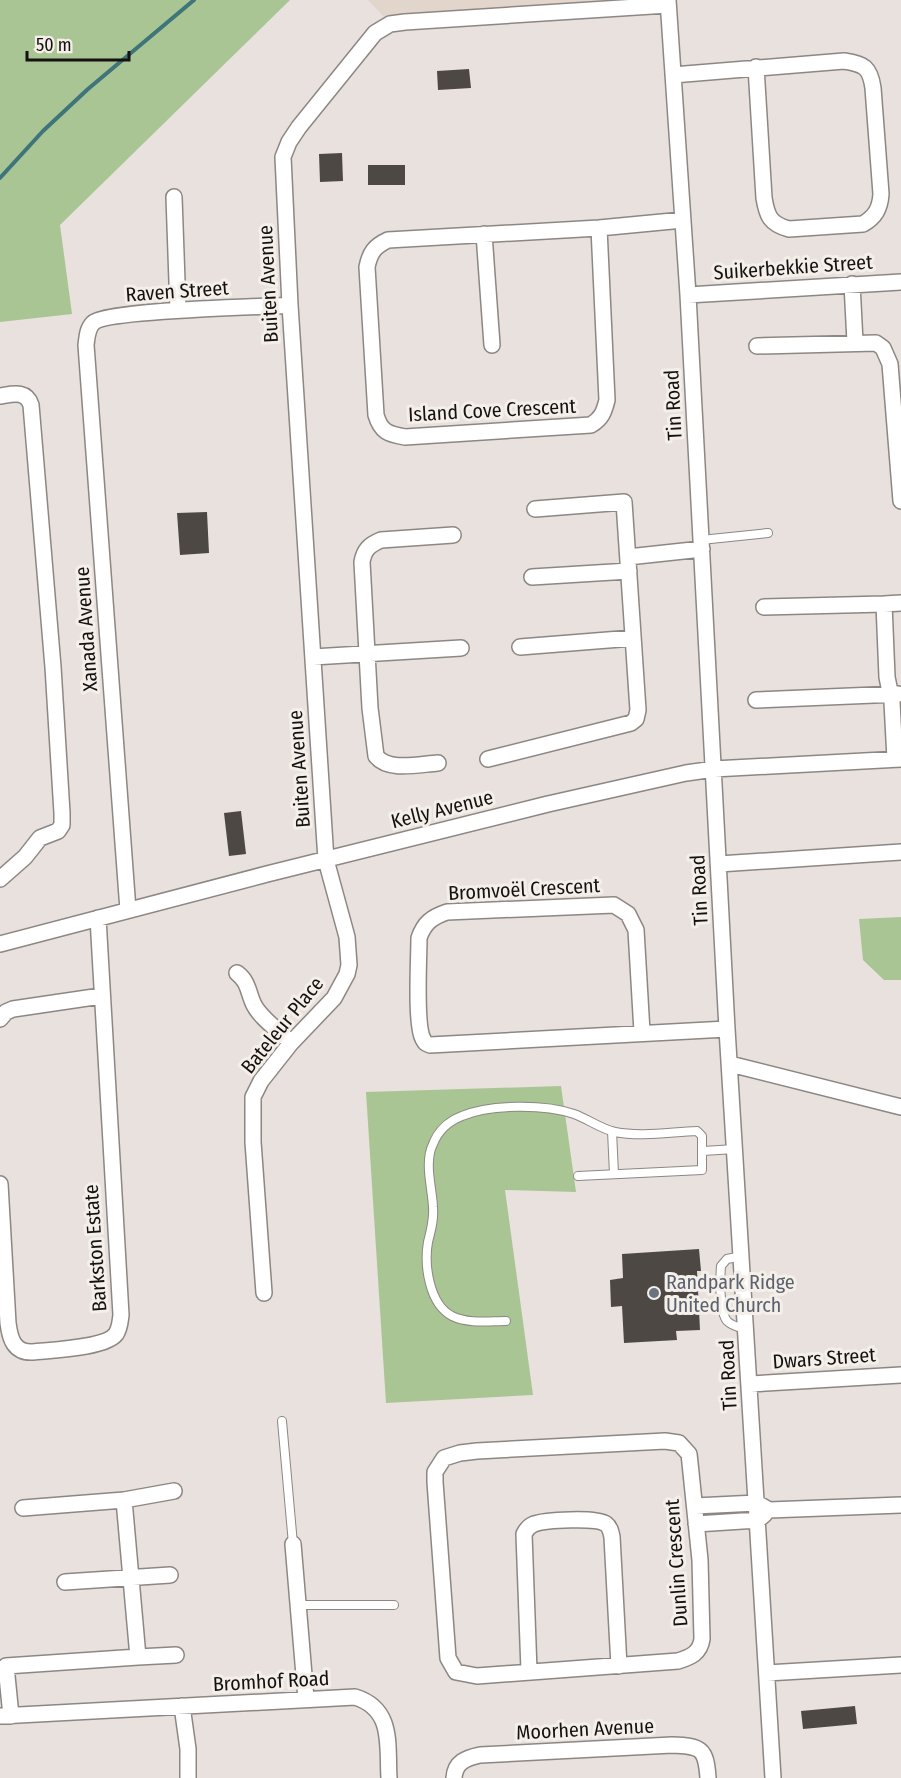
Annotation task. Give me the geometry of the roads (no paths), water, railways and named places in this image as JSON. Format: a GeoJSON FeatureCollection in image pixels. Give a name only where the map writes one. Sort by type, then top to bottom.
{"type":"FeatureCollection","features":[{"type":"Feature","properties":{"kind":"street","name":"Tin Road"},"geometry":{"type":"LineString","coordinates":[[668,2],[688,295],[727,1029],[750,1384],[761,1511],[773,1778]]}},
{"type":"Feature","properties":{"kind":"street","name":"Buiten Avenue"},"geometry":{"type":"LineString","coordinates":[[326,860],[290,305],[283,157],[299,127],[379,29],[390,24],[668,2]]}},
{"type":"Feature","properties":{"kind":"street"},"geometry":{"type":"LineString","coordinates":[[673,75],[756,67],[844,61],[858,63],[868,69],[872,76],[880,194],[879,208],[872,219],[863,224],[789,229],[777,226],[770,218],[764,198],[756,67]]}},
{"type":"Feature","properties":{"kind":"street"},"geometry":{"type":"LineString","coordinates":[[174,197],[178,310]]}},
{"type":"Feature","properties":{"kind":"street","name":"Island Cove Crescent"},"geometry":{"type":"LineString","coordinates":[[599,228],[607,400],[604,413],[599,420],[591,425],[582,426],[405,436],[393,435],[380,426],[376,415],[367,267],[373,249],[388,240],[599,228],[683,220]]}},
{"type":"Feature","properties":{"kind":"street"},"geometry":{"type":"LineString","coordinates":[[484,234],[492,345]]}},
{"type":"Feature","properties":{"kind":"street","name":"Suikerbekkie Street"},"geometry":{"type":"LineString","coordinates":[[688,295],[901,282]]}},
{"type":"Feature","properties":{"kind":"street"},"geometry":{"type":"LineString","coordinates":[[852,284],[855,342]]}},
{"type":"Feature","properties":{"kind":"street","name":"Raven Street"},"geometry":{"type":"LineString","coordinates":[[86,345],[88,331],[99,319],[178,310],[290,305]]}},
{"type":"Feature","properties":{"kind":"street"},"geometry":{"type":"LineString","coordinates":[[757,346],[855,342],[876,343],[883,348],[888,354],[890,364],[901,501]]}},
{"type":"Feature","properties":{"kind":"street","name":"Xanada Avenue"},"geometry":{"type":"LineString","coordinates":[[86,345],[128,910]]}},
{"type":"Feature","properties":{"kind":"street"},"geometry":{"type":"LineString","coordinates":[[0,396],[25,395],[31,405],[54,678],[62,806],[62,825],[58,831],[40,838],[25,857],[0,879]]}},
{"type":"Feature","properties":{"kind":"street"},"geometry":{"type":"LineString","coordinates":[[488,759],[631,723],[636,719],[638,710],[624,502],[536,509]]}},
{"type":"Feature","properties":{"kind":"street"},"geometry":{"type":"LineString","coordinates":[[438,763],[390,765],[381,762],[376,756],[362,562],[364,552],[373,543],[381,540],[453,535]]}},
{"type":"Feature","properties":{"kind":"street"},"geometry":{"type":"LineString","coordinates":[[532,577],[628,564],[701,544]]}},
{"type":"Feature","properties":{"kind":"street"},"geometry":{"type":"LineString","coordinates":[[764,607],[901,603]]}},
{"type":"Feature","properties":{"kind":"street"},"geometry":{"type":"LineString","coordinates":[[884,604],[888,677],[896,694],[898,759]]}},
{"type":"Feature","properties":{"kind":"street"},"geometry":{"type":"LineString","coordinates":[[520,647],[633,638]]}},
{"type":"Feature","properties":{"kind":"street"},"geometry":{"type":"LineString","coordinates":[[314,657],[461,648]]}},
{"type":"Feature","properties":{"kind":"street"},"geometry":{"type":"LineString","coordinates":[[756,700],[896,694]]}},
{"type":"Feature","properties":{"kind":"street","name":"Kelly Avenue"},"geometry":{"type":"LineString","coordinates":[[0,944],[326,860],[686,773],[714,769],[898,759]]}},
{"type":"Feature","properties":{"kind":"street"},"geometry":{"type":"LineString","coordinates":[[719,864],[901,852]]}},
{"type":"Feature","properties":{"kind":"street","name":"Bateleur Place"},"geometry":{"type":"LineString","coordinates":[[264,1293],[253,1142],[253,1097],[261,1081],[291,1043],[334,998],[345,981],[349,965],[345,929],[326,860]]}},
{"type":"Feature","properties":{"kind":"street","name":"Bromvoël Crescent"},"geometry":{"type":"LineString","coordinates":[[642,1032],[636,930],[628,914],[614,905],[447,912],[436,916],[424,926],[419,938],[419,1019],[424,1042],[430,1045],[727,1029]]}},
{"type":"Feature","properties":{"kind":"street","name":"Barkston Estate"},"geometry":{"type":"LineString","coordinates":[[0,1184],[8,1323],[11,1340],[15,1347],[26,1352],[33,1352],[96,1344],[115,1336],[120,1326],[121,1315],[98,918]]}},
{"type":"Feature","properties":{"kind":"street"},"geometry":{"type":"LineString","coordinates":[[237,973],[245,980],[260,1013],[291,1043]]}},
{"type":"Feature","properties":{"kind":"street"},"geometry":{"type":"LineString","coordinates":[[0,1019],[6,1012],[13,1009],[101,996]]}},
{"type":"Feature","properties":{"kind":"street"},"geometry":{"type":"LineString","coordinates":[[730,1064],[901,1107]]}},
{"type":"Feature","properties":{"kind":"street","name":"Dwars Street"},"geometry":{"type":"LineString","coordinates":[[750,1384],[901,1375]]}},
{"type":"Feature","properties":{"kind":"street","name":"Dunlin Crescent"},"geometry":{"type":"LineString","coordinates":[[673,1441],[679,1443],[688,1454],[695,1506],[700,1560],[702,1639],[699,1650],[678,1661],[477,1676],[456,1672],[450,1663],[446,1638],[435,1482],[435,1472],[444,1458],[477,1451],[673,1441]]}},
{"type":"Feature","properties":{"kind":"street"},"geometry":{"type":"LineString","coordinates":[[23,1508],[124,1500],[174,1491]]}},
{"type":"Feature","properties":{"kind":"street"},"geometry":{"type":"LineString","coordinates":[[124,1500],[138,1657]]}},
{"type":"Feature","properties":{"kind":"street"},"geometry":{"type":"LineString","coordinates":[[695,1506],[761,1511],[901,1505]]}},
{"type":"Feature","properties":{"kind":"street"},"geometry":{"type":"LineString","coordinates":[[696,1524],[761,1511]]}},
{"type":"Feature","properties":{"kind":"street"},"geometry":{"type":"LineString","coordinates":[[529,1671],[524,1534],[534,1524],[556,1521],[594,1520],[603,1522],[609,1527],[612,1537],[619,1666]]}},
{"type":"Feature","properties":{"kind":"street"},"geometry":{"type":"LineString","coordinates":[[293,1544],[306,1699]]}},
{"type":"Feature","properties":{"kind":"street"},"geometry":{"type":"LineString","coordinates":[[65,1582],[170,1575]]}},
{"type":"Feature","properties":{"kind":"street"},"geometry":{"type":"LineString","coordinates":[[5,1716],[3,1666],[176,1655]]}},
{"type":"Feature","properties":{"kind":"street"},"geometry":{"type":"LineString","coordinates":[[767,1673],[901,1665]]}},
{"type":"Feature","properties":{"kind":"street","name":"Bromhof Road"},"geometry":{"type":"LineString","coordinates":[[5,1716],[355,1698],[376,1708],[385,1722],[389,1778]]}},
{"type":"Feature","properties":{"kind":"street"},"geometry":{"type":"LineString","coordinates":[[182,1706],[188,1749],[188,1778]]}},
{"type":"Feature","properties":{"kind":"street","name":"Moorhen Avenue"},"geometry":{"type":"LineString","coordinates":[[454,1778],[454,1770],[461,1761],[480,1755],[672,1746],[690,1746],[702,1751],[706,1757],[708,1778]]}},
{"type":"Feature","properties":{"kind":"lane"},"geometry":{"type":"LineString","coordinates":[[701,544],[768,533]]}},
{"type":"Feature","properties":{"kind":"lane"},"geometry":{"type":"LineString","coordinates":[[506,1321],[473,1322],[452,1316],[440,1305],[431,1290],[428,1244],[433,1226],[434,1206],[430,1165],[432,1145],[443,1127],[461,1116],[501,1109],[549,1108],[573,1114],[612,1131],[630,1134],[697,1131],[702,1136],[702,1170],[578,1176]]}},
{"type":"Feature","properties":{"kind":"lane"},"geometry":{"type":"LineString","coordinates":[[612,1131],[614,1174]]}},
{"type":"Feature","properties":{"kind":"lane"},"geometry":{"type":"LineString","coordinates":[[703,1150],[736,1149]]}},
{"type":"Feature","properties":{"kind":"lane"},"geometry":{"type":"LineString","coordinates":[[742,1257],[727,1259],[721,1266],[722,1307],[728,1322],[747,1329]]}},
{"type":"Feature","properties":{"kind":"lane"},"geometry":{"type":"LineString","coordinates":[[282,1421],[293,1544]]}},
{"type":"Feature","properties":{"kind":"lane"},"geometry":{"type":"LineString","coordinates":[[298,1605],[394,1605]]}},
{"type":"Feature","properties":{"kind":"waterway"},"geometry":{"type":"LineString","coordinates":[[0,178],[43,131],[88,89],[194,0]]}},
{"type":"Feature","properties":{"kind":"place","name":"Randpark Ridge United Church"},"geometry":{"type":"Point","coordinates":[654,1293]}}]}
